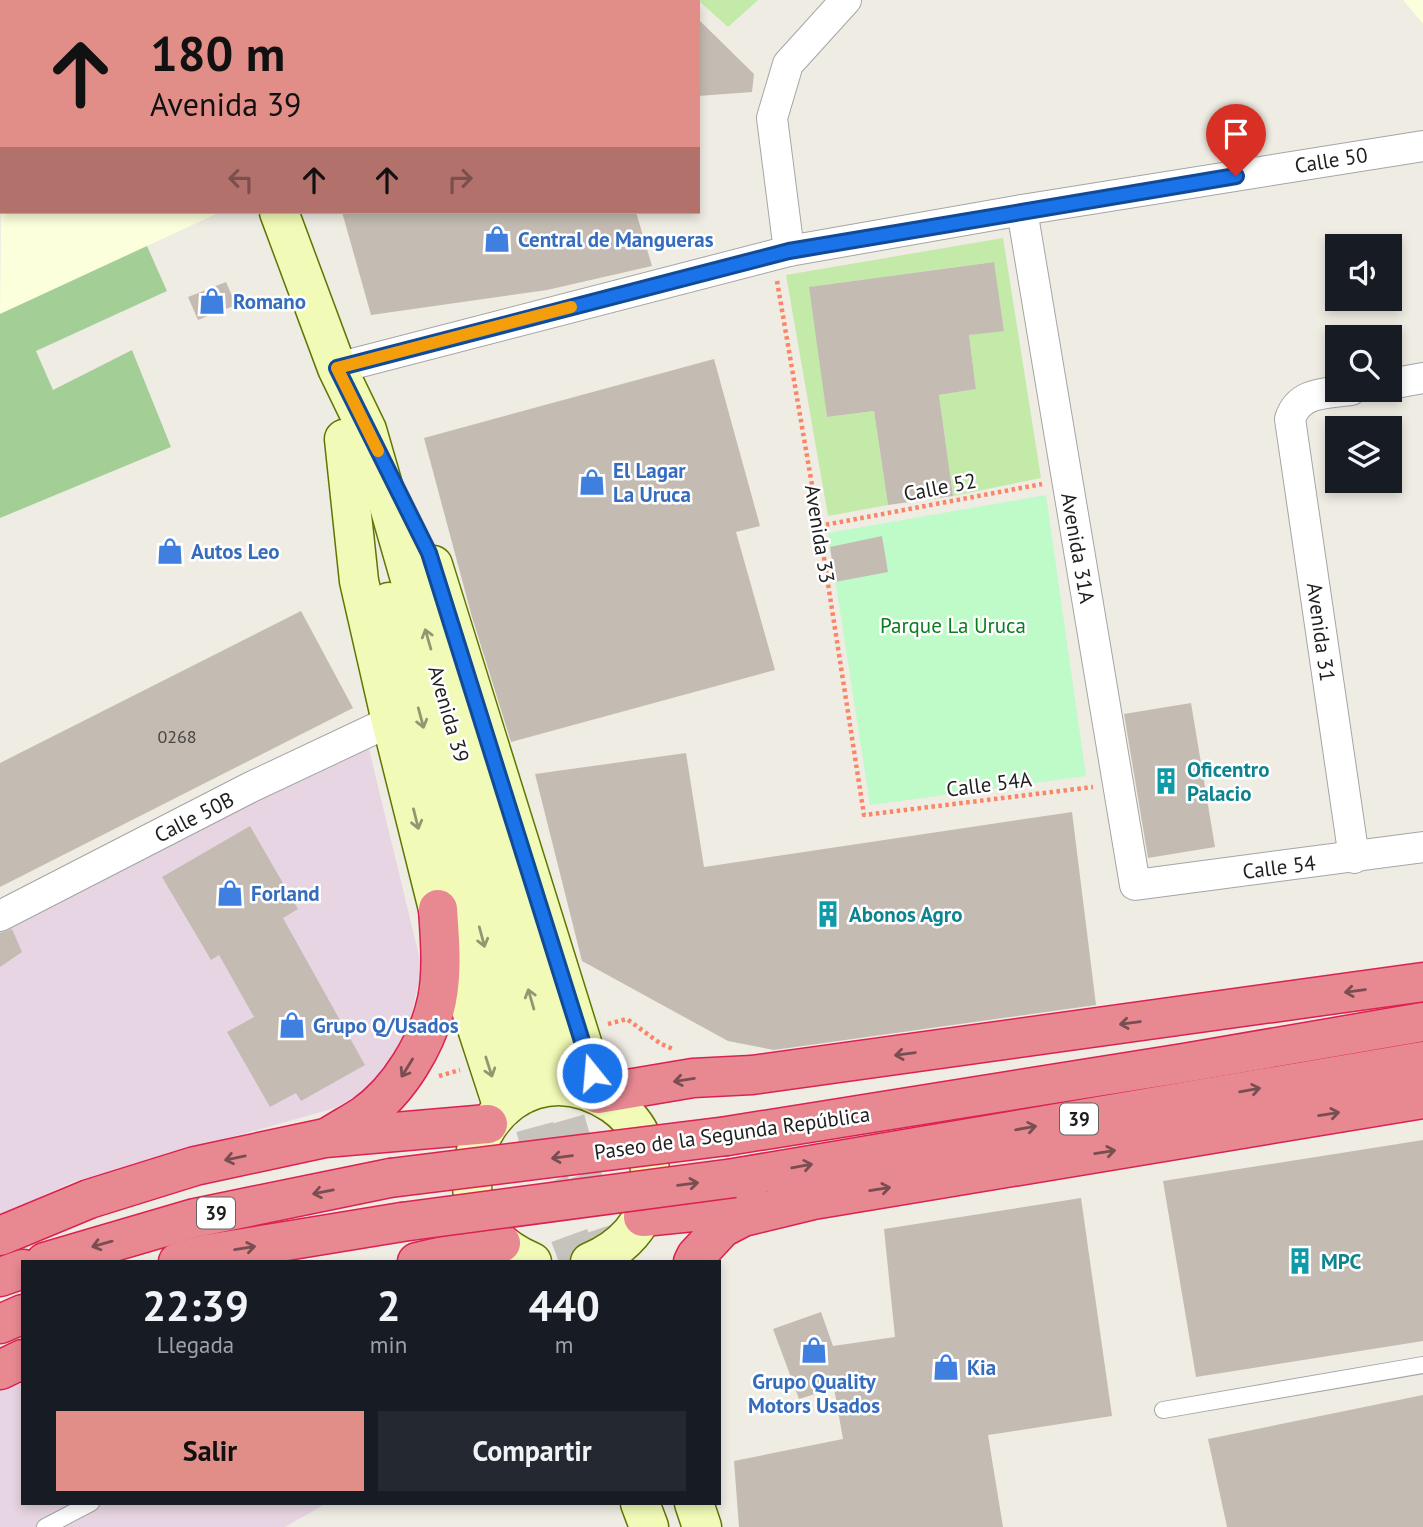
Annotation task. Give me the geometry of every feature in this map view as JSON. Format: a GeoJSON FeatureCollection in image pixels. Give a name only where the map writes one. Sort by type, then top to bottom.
{"type":"FeatureCollection","features":[{"type":"Feature","properties":{"kind":"highway"},"geometry":{"type":"LineString","coordinates":[[326,1139],[365,1115],[397,1083],[422,1044],[437,1000],[441,955],[438,909]]}},
{"type":"Feature","properties":{"kind":"highway"},"geometry":{"type":"LineString","coordinates":[[598,1094],[693,1078],[752,1075],[1423,982]]}},
{"type":"Feature","properties":{"kind":"highway","name":"Paseo de la Segunda República"},"geometry":{"type":"LineString","coordinates":[[52,1260],[195,1217],[390,1178],[727,1136],[1423,1022]]}},
{"type":"Feature","properties":{"kind":"highway","name":"Paseo de la Segunda República"},"geometry":{"type":"LineString","coordinates":[[185,1260],[207,1254],[402,1222],[734,1178],[1423,1061]]}},
{"type":"Feature","properties":{"kind":"highway"},"geometry":{"type":"LineString","coordinates":[[636,1239],[813,1200],[1423,1099]]}},
{"type":"Feature","properties":{"kind":"highway"},"geometry":{"type":"LineString","coordinates":[[0,1236],[89,1199],[195,1166],[326,1139],[495,1116]]}},
{"type":"Feature","properties":{"kind":"highway"},"geometry":{"type":"LineString","coordinates":[[694,1260],[722,1228],[743,1217],[813,1200]]}},
{"type":"Feature","properties":{"kind":"highway"},"geometry":{"type":"LineString","coordinates":[[437,1260],[517,1252]]}},
{"type":"Feature","properties":{"kind":"highway"},"geometry":{"type":"LineString","coordinates":[[0,1278],[21,1270]]}},
{"type":"Feature","properties":{"kind":"highway"},"geometry":{"type":"LineString","coordinates":[[0,1324],[21,1315]]}},
{"type":"Feature","properties":{"kind":"highway"},"geometry":{"type":"LineString","coordinates":[[0,1370],[21,1360]]}},
{"type":"Feature","properties":{"kind":"main road","name":"Avenida 39"},"geometry":{"type":"LineString","coordinates":[[280,214],[337,368],[356,434],[519,1066]]}},
{"type":"Feature","properties":{"kind":"main road"},"geometry":{"type":"LineString","coordinates":[[356,434],[359,581],[438,909],[519,1066],[495,1116],[476,1147],[471,1173],[474,1199],[484,1223],[517,1252]]}},
{"type":"Feature","properties":{"kind":"main road"},"geometry":{"type":"LineString","coordinates":[[356,434],[429,553],[598,1094]]}},
{"type":"Feature","properties":{"kind":"main road"},"geometry":{"type":"LineString","coordinates":[[495,1116],[524,1094],[548,1087],[574,1087],[598,1094],[625,1112],[642,1137],[651,1166],[649,1197],[636,1239],[595,1260]]}},
{"type":"Feature","properties":{"kind":"main road"},"geometry":{"type":"LineString","coordinates":[[641,1505],[649,1527]]}},
{"type":"Feature","properties":{"kind":"main road"},"geometry":{"type":"LineString","coordinates":[[665,1505],[673,1527]]}},
{"type":"Feature","properties":{"kind":"main road"},"geometry":{"type":"LineString","coordinates":[[695,1505],[702,1527]]}},
{"type":"Feature","properties":{"kind":"main road"},"geometry":{"type":"LineString","coordinates":[[713,1505],[720,1527]]}},
{"type":"Feature","properties":{"kind":"street"},"geometry":{"type":"LineString","coordinates":[[781,253],[772,118],[788,65],[846,0]]}},
{"type":"Feature","properties":{"kind":"street","name":"Calle 50"},"geometry":{"type":"LineString","coordinates":[[337,368],[781,253],[1021,210],[1423,146]]}},
{"type":"Feature","properties":{"kind":"street","name":"Avenida 31A"},"geometry":{"type":"LineString","coordinates":[[1021,210],[1135,885]]}},
{"type":"Feature","properties":{"kind":"street"},"geometry":{"type":"LineString","coordinates":[[1402,382],[1423,379]]}},
{"type":"Feature","properties":{"kind":"street","name":"Avenida 31"},"geometry":{"type":"LineString","coordinates":[[1325,395],[1306,398],[1294,407],[1290,419],[1354,858]]}},
{"type":"Feature","properties":{"kind":"street","name":"Calle 50B"},"geometry":{"type":"LineString","coordinates":[[0,916],[250,788],[391,721]]}},
{"type":"Feature","properties":{"kind":"street","name":"Calle 54"},"geometry":{"type":"LineString","coordinates":[[1135,885],[1423,847]]}},
{"type":"Feature","properties":{"kind":"lane"},"geometry":{"type":"LineString","coordinates":[[1163,1410],[1423,1365]]}},
{"type":"Feature","properties":{"kind":"lane"},"geometry":{"type":"LineString","coordinates":[[44,1527],[87,1505]]}},
{"type":"Feature","properties":{"kind":"path","name":"Avenida 33"},"geometry":{"type":"LineString","coordinates":[[781,253],[819,526],[864,815]]}},
{"type":"Feature","properties":{"kind":"path","name":"Calle 52"},"geometry":{"type":"LineString","coordinates":[[819,526],[1067,479]]}},
{"type":"Feature","properties":{"kind":"path","name":"Calle 54A"},"geometry":{"type":"LineString","coordinates":[[864,815],[1118,783]]}},
{"type":"Feature","properties":{"kind":"path"},"geometry":{"type":"LineString","coordinates":[[579,1032],[627,1019],[662,1044],[683,1052]]}},
{"type":"Feature","properties":{"kind":"path"},"geometry":{"type":"LineString","coordinates":[[429,1079],[519,1066]]}},
{"type":"Feature","properties":{"kind":"shaded area"},"geometry":{"type":"Polygon","coordinates":[[[1403,0],[1423,0],[1423,24],[1403,0]]]}},
{"type":"Feature","properties":{"kind":"shaded area"},"geometry":{"type":"Polygon","coordinates":[[[1,214],[216,214],[0,314],[1,214]]]}},
{"type":"Feature","properties":{"kind":"shaded area"},"geometry":{"type":"Polygon","coordinates":[[[368,745],[422,968],[405,1043],[373,1086],[335,1108],[73,1182],[0,1215],[0,924],[368,745]]]}},
{"type":"Feature","properties":{"kind":"shaded area"},"geometry":{"type":"Polygon","coordinates":[[[21,1384],[21,1505],[324,1505],[285,1527],[0,1527],[0,1390],[21,1384]]]}},
{"type":"Feature","properties":{"kind":"green space"},"geometry":{"type":"Polygon","coordinates":[[[700,0],[758,0],[728,27],[700,0]]]}},
{"type":"Feature","properties":{"kind":"green space"},"geometry":{"type":"Polygon","coordinates":[[[1003,238],[1041,478],[953,496],[939,395],[976,389],[969,335],[1004,330],[993,262],[810,287],[827,417],[874,411],[888,505],[828,516],[786,275],[1003,238]]]}},
{"type":"Feature","properties":{"kind":"green space"},"geometry":{"type":"Polygon","coordinates":[[[147,246],[167,291],[36,351],[53,390],[132,350],[171,447],[0,518],[0,314],[147,246]]]}},
{"type":"Feature","properties":{"kind":"green space","name":"Parque La Uruca"},"geometry":{"type":"Polygon","coordinates":[[[1046,495],[1086,776],[870,805],[828,533],[1046,495]]]}},
{"type":"Feature","properties":{"kind":"building"},"geometry":{"type":"Polygon","coordinates":[[[700,21],[754,74],[752,92],[700,96],[700,21]]]}},
{"type":"Feature","properties":{"kind":"building","name":"Central de Mangueras"},"geometry":{"type":"Polygon","coordinates":[[[343,214],[637,214],[652,266],[547,290],[371,315],[343,214]]]}},
{"type":"Feature","properties":{"kind":"building"},"geometry":{"type":"Polygon","coordinates":[[[994,262],[1004,331],[969,335],[976,389],[939,395],[953,496],[888,505],[874,411],[827,417],[809,287],[994,262]]]}},
{"type":"Feature","properties":{"kind":"building","name":"Romano"},"geometry":{"type":"Polygon","coordinates":[[[226,282],[236,305],[198,320],[188,297],[226,282]]]}},
{"type":"Feature","properties":{"kind":"building"},"geometry":{"type":"Polygon","coordinates":[[[714,359],[760,526],[736,532],[775,670],[511,742],[472,617],[424,438],[714,359]]]}},
{"type":"Feature","properties":{"kind":"building"},"geometry":{"type":"Polygon","coordinates":[[[882,536],[888,572],[835,582],[830,547],[882,536]]]}},
{"type":"Feature","properties":{"kind":"building"},"geometry":{"type":"Polygon","coordinates":[[[301,611],[353,708],[0,887],[0,763],[301,611]]]}},
{"type":"Feature","properties":{"kind":"building","name":"Oficentro Palacio"},"geometry":{"type":"Polygon","coordinates":[[[1191,703],[1215,847],[1148,858],[1124,714],[1191,703]]]}},
{"type":"Feature","properties":{"kind":"building","name":"Abonos Agro"},"geometry":{"type":"Polygon","coordinates":[[[686,753],[704,867],[1072,812],[1096,1005],[774,1050],[728,1041],[582,961],[535,774],[686,753]]]}},
{"type":"Feature","properties":{"kind":"building"},"geometry":{"type":"Polygon","coordinates":[[[250,826],[298,909],[283,918],[365,1065],[301,1101],[296,1093],[270,1107],[227,1032],[254,1017],[219,955],[211,960],[162,877],[250,826]]]}},
{"type":"Feature","properties":{"kind":"building"},"geometry":{"type":"Polygon","coordinates":[[[12,929],[22,952],[0,967],[0,933],[12,929]]]}},
{"type":"Feature","properties":{"kind":"building","name":"MPC"},"geometry":{"type":"Polygon","coordinates":[[[1423,1140],[1423,1341],[1196,1377],[1163,1181],[1423,1140]]]}},
{"type":"Feature","properties":{"kind":"building","name":"Kia"},"geometry":{"type":"Polygon","coordinates":[[[1081,1198],[1112,1416],[988,1435],[1003,1527],[739,1527],[734,1461],[843,1439],[834,1388],[799,1399],[773,1329],[821,1312],[833,1346],[895,1337],[884,1229],[1081,1198]]]}},
{"type":"Feature","properties":{"kind":"building"},"geometry":{"type":"Polygon","coordinates":[[[1423,1395],[1423,1527],[1227,1527],[1208,1439],[1423,1395]]]}},
{"type":"Feature","properties":{"kind":"tunnel"},"geometry":{"type":"LineString","coordinates":[[550,1065],[581,1172],[611,1260]]}},
{"type":"Feature","properties":{"kind":"tunnel"},"geometry":{"type":"LineString","coordinates":[[520,1072],[549,1180],[578,1260]]}},
{"type":"Feature","properties":{"kind":"slow traffic"},"geometry":{"type":"LineString","coordinates":[[378,451],[337,368],[571,307]]}},
{"type":"Feature","properties":{"kind":"place","name":"Central de Mangueras"},"geometry":{"type":"Point","coordinates":[497,239]}},
{"type":"Feature","properties":{"kind":"place","name":"Romano"},"geometry":{"type":"Point","coordinates":[212,301]}},
{"type":"Feature","properties":{"kind":"place","name":"El Lagar La Uruca"},"geometry":{"type":"Point","coordinates":[592,482]}},
{"type":"Feature","properties":{"kind":"place","name":"Autos Leo"},"geometry":{"type":"Point","coordinates":[170,551]}},
{"type":"Feature","properties":{"kind":"place","name":"Oficentro Palacio"},"geometry":{"type":"Point","coordinates":[1166,781]}},
{"type":"Feature","properties":{"kind":"place","name":"Forland"},"geometry":{"type":"Point","coordinates":[230,893]}},
{"type":"Feature","properties":{"kind":"place","name":"Abonos Agro"},"geometry":{"type":"Point","coordinates":[828,914]}},
{"type":"Feature","properties":{"kind":"place","name":"Grupo Q/Usados"},"geometry":{"type":"Point","coordinates":[292,1025]}},
{"type":"Feature","properties":{"kind":"place","name":"MPC"},"geometry":{"type":"Point","coordinates":[1300,1261]}},
{"type":"Feature","properties":{"kind":"place","name":"Grupo Quality Motors Usados"},"geometry":{"type":"Point","coordinates":[814,1350]}},
{"type":"Feature","properties":{"kind":"place","name":"Kia"},"geometry":{"type":"Point","coordinates":[946,1367]}},
{"type":"Feature","properties":{"kind":"route"},"geometry":{"type":"LineString","coordinates":[[592,1073],[429,553],[337,368],[789,251],[1236,176]]}}]}
